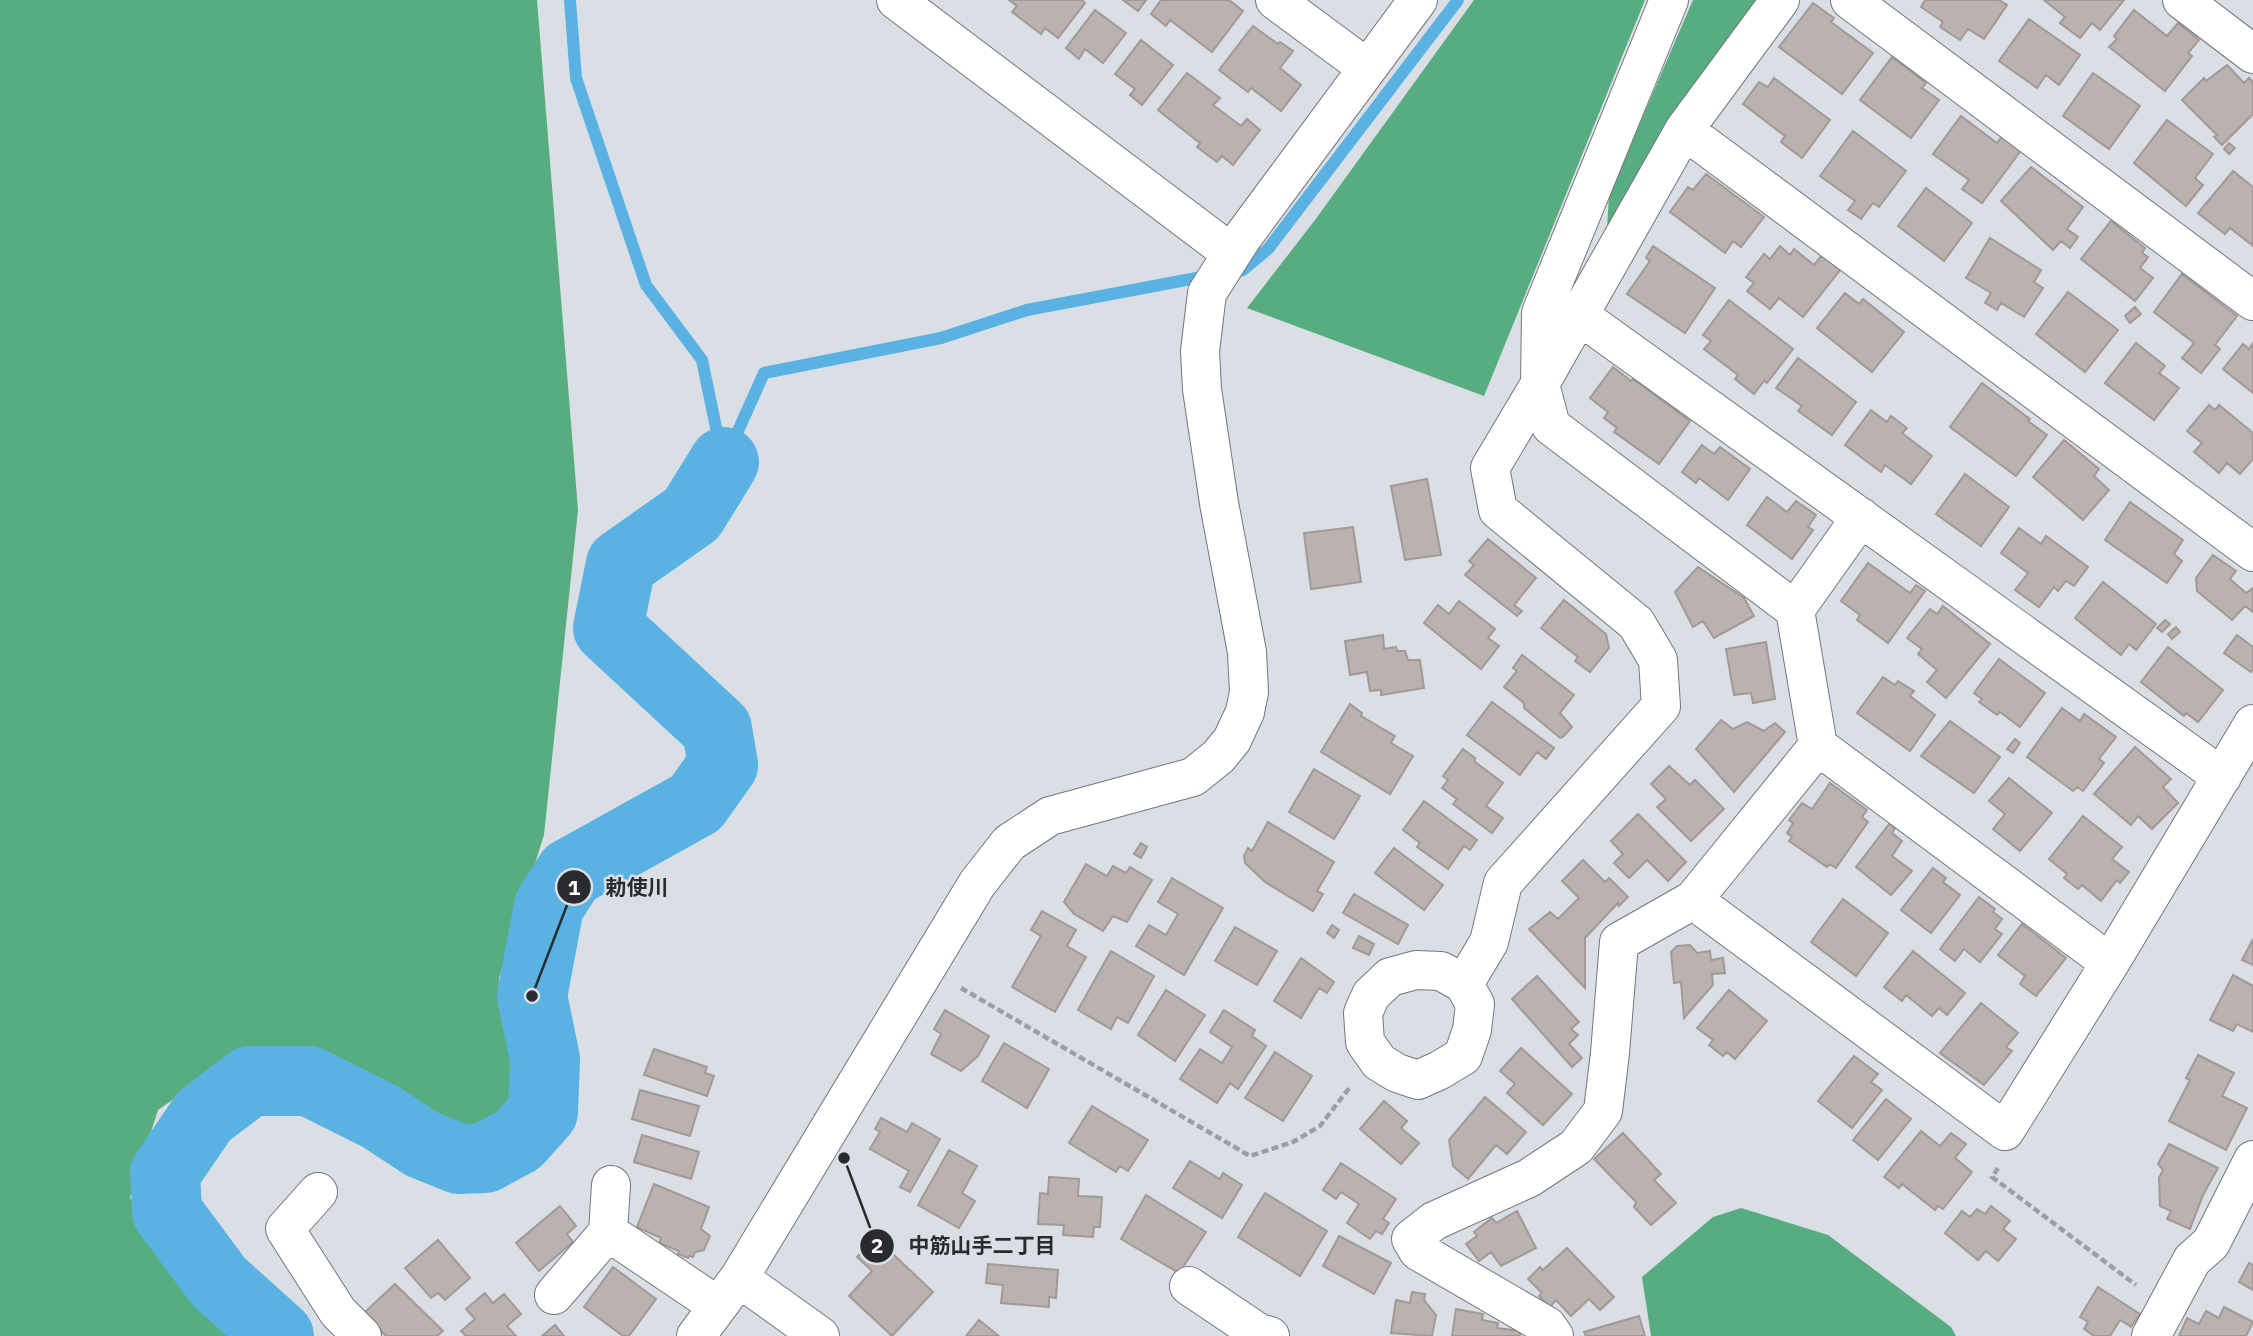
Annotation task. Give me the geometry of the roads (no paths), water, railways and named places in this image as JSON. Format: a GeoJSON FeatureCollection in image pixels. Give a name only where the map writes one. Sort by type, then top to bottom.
{"type":"FeatureCollection","features":[{"type":"Feature","properties":{"kind":"street"},"geometry":{"type":"LineString","coordinates":[[896,0],[1231,253]]}},
{"type":"Feature","properties":{"kind":"street"},"geometry":{"type":"LineString","coordinates":[[1275,0],[1367,68]]}},
{"type":"Feature","properties":{"kind":"street"},"geometry":{"type":"LineString","coordinates":[[696,1336],[729,1292],[977,884],[1009,843],[1050,816],[1194,777],[1218,757],[1232,740],[1245,712],[1249,692],[1247,652],[1219,503],[1202,389],[1200,351],[1207,293],[1231,253],[1418,0]]}},
{"type":"Feature","properties":{"kind":"street"},"geometry":{"type":"LineString","coordinates":[[1669,0],[1541,313],[1540,384],[1551,426],[1795,610],[1818,746],[2110,963]]}},
{"type":"Feature","properties":{"kind":"street"},"geometry":{"type":"LineString","coordinates":[[1464,984],[1489,942],[1503,883],[1661,706],[1658,660],[1636,623],[1498,510],[1490,468],[1580,316],[1684,130],[1780,0]]}},
{"type":"Feature","properties":{"kind":"street"},"geometry":{"type":"LineString","coordinates":[[1850,0],[2253,301]]}},
{"type":"Feature","properties":{"kind":"street"},"geometry":{"type":"LineString","coordinates":[[2182,0],[2253,54]]}},
{"type":"Feature","properties":{"kind":"street"},"geometry":{"type":"LineString","coordinates":[[1684,130],[2253,552]]}},
{"type":"Feature","properties":{"kind":"street"},"geometry":{"type":"LineString","coordinates":[[1580,316],[2222,777]]}},
{"type":"Feature","properties":{"kind":"street"},"geometry":{"type":"LineString","coordinates":[[1795,610],[1861,517]]}},
{"type":"Feature","properties":{"kind":"street"},"geometry":{"type":"LineString","coordinates":[[1693,900],[2005,1131],[2110,963],[2253,724]]}},
{"type":"Feature","properties":{"kind":"street"},"geometry":{"type":"LineString","coordinates":[[1554,1336],[1548,1326],[1419,1251],[1411,1239],[1434,1222],[1529,1178],[1576,1147],[1603,1111],[1619,942],[1693,900],[1818,746]]}},
{"type":"Feature","properties":{"kind":"street"},"geometry":{"type":"LineString","coordinates":[[1416,970],[1441,971],[1464,984],[1475,1004],[1472,1030],[1463,1056],[1440,1070],[1418,1080],[1397,1073],[1379,1062],[1364,1042],[1363,1013],[1371,995],[1390,978],[1416,970]]}},
{"type":"Feature","properties":{"kind":"street"},"geometry":{"type":"LineString","coordinates":[[2158,1322],[2192,1260],[2211,1243],[2253,1160]]}},
{"type":"Feature","properties":{"kind":"street"},"geometry":{"type":"LineString","coordinates":[[554,1295],[608,1232],[611,1185]]}},
{"type":"Feature","properties":{"kind":"street"},"geometry":{"type":"LineString","coordinates":[[318,1192],[285,1229],[338,1312],[362,1336]]}},
{"type":"Feature","properties":{"kind":"street"},"geometry":{"type":"LineString","coordinates":[[608,1232],[820,1336]]}},
{"type":"Feature","properties":{"kind":"street"},"geometry":{"type":"LineString","coordinates":[[1189,1286],[1259,1333],[1270,1336]]}},
{"type":"Feature","properties":{"kind":"waterway"},"geometry":{"type":"LineString","coordinates":[[570,0],[576,78],[646,285],[702,360],[723,461]]}},
{"type":"Feature","properties":{"kind":"waterway"},"geometry":{"type":"LineString","coordinates":[[1232,272],[1243,270],[1268,249],[1458,0]]}},
{"type":"Feature","properties":{"kind":"waterway"},"geometry":{"type":"LineString","coordinates":[[724,462],[764,373],[941,338],[1027,310],[1207,276]]}},
{"type":"Feature","properties":{"kind":"waterway"},"geometry":{"type":"LineString","coordinates":[[279,1336],[219,1282],[167,1212],[165,1173],[204,1116],[250,1081],[309,1081],[381,1117],[422,1144],[459,1159],[485,1158],[518,1140],[543,1112],[545,1059],[532,996],[549,906],[570,873],[696,803],[723,765],[717,729],[608,628],[621,564],[692,514],[724,462]]}},
{"type":"Feature","properties":{"kind":"place","name":"勅使川"},"geometry":{"type":"Point","coordinates":[532,996]}},
{"type":"Feature","properties":{"kind":"place","name":"中筋山手二丁目"},"geometry":{"type":"Point","coordinates":[844,1158]}}]}
